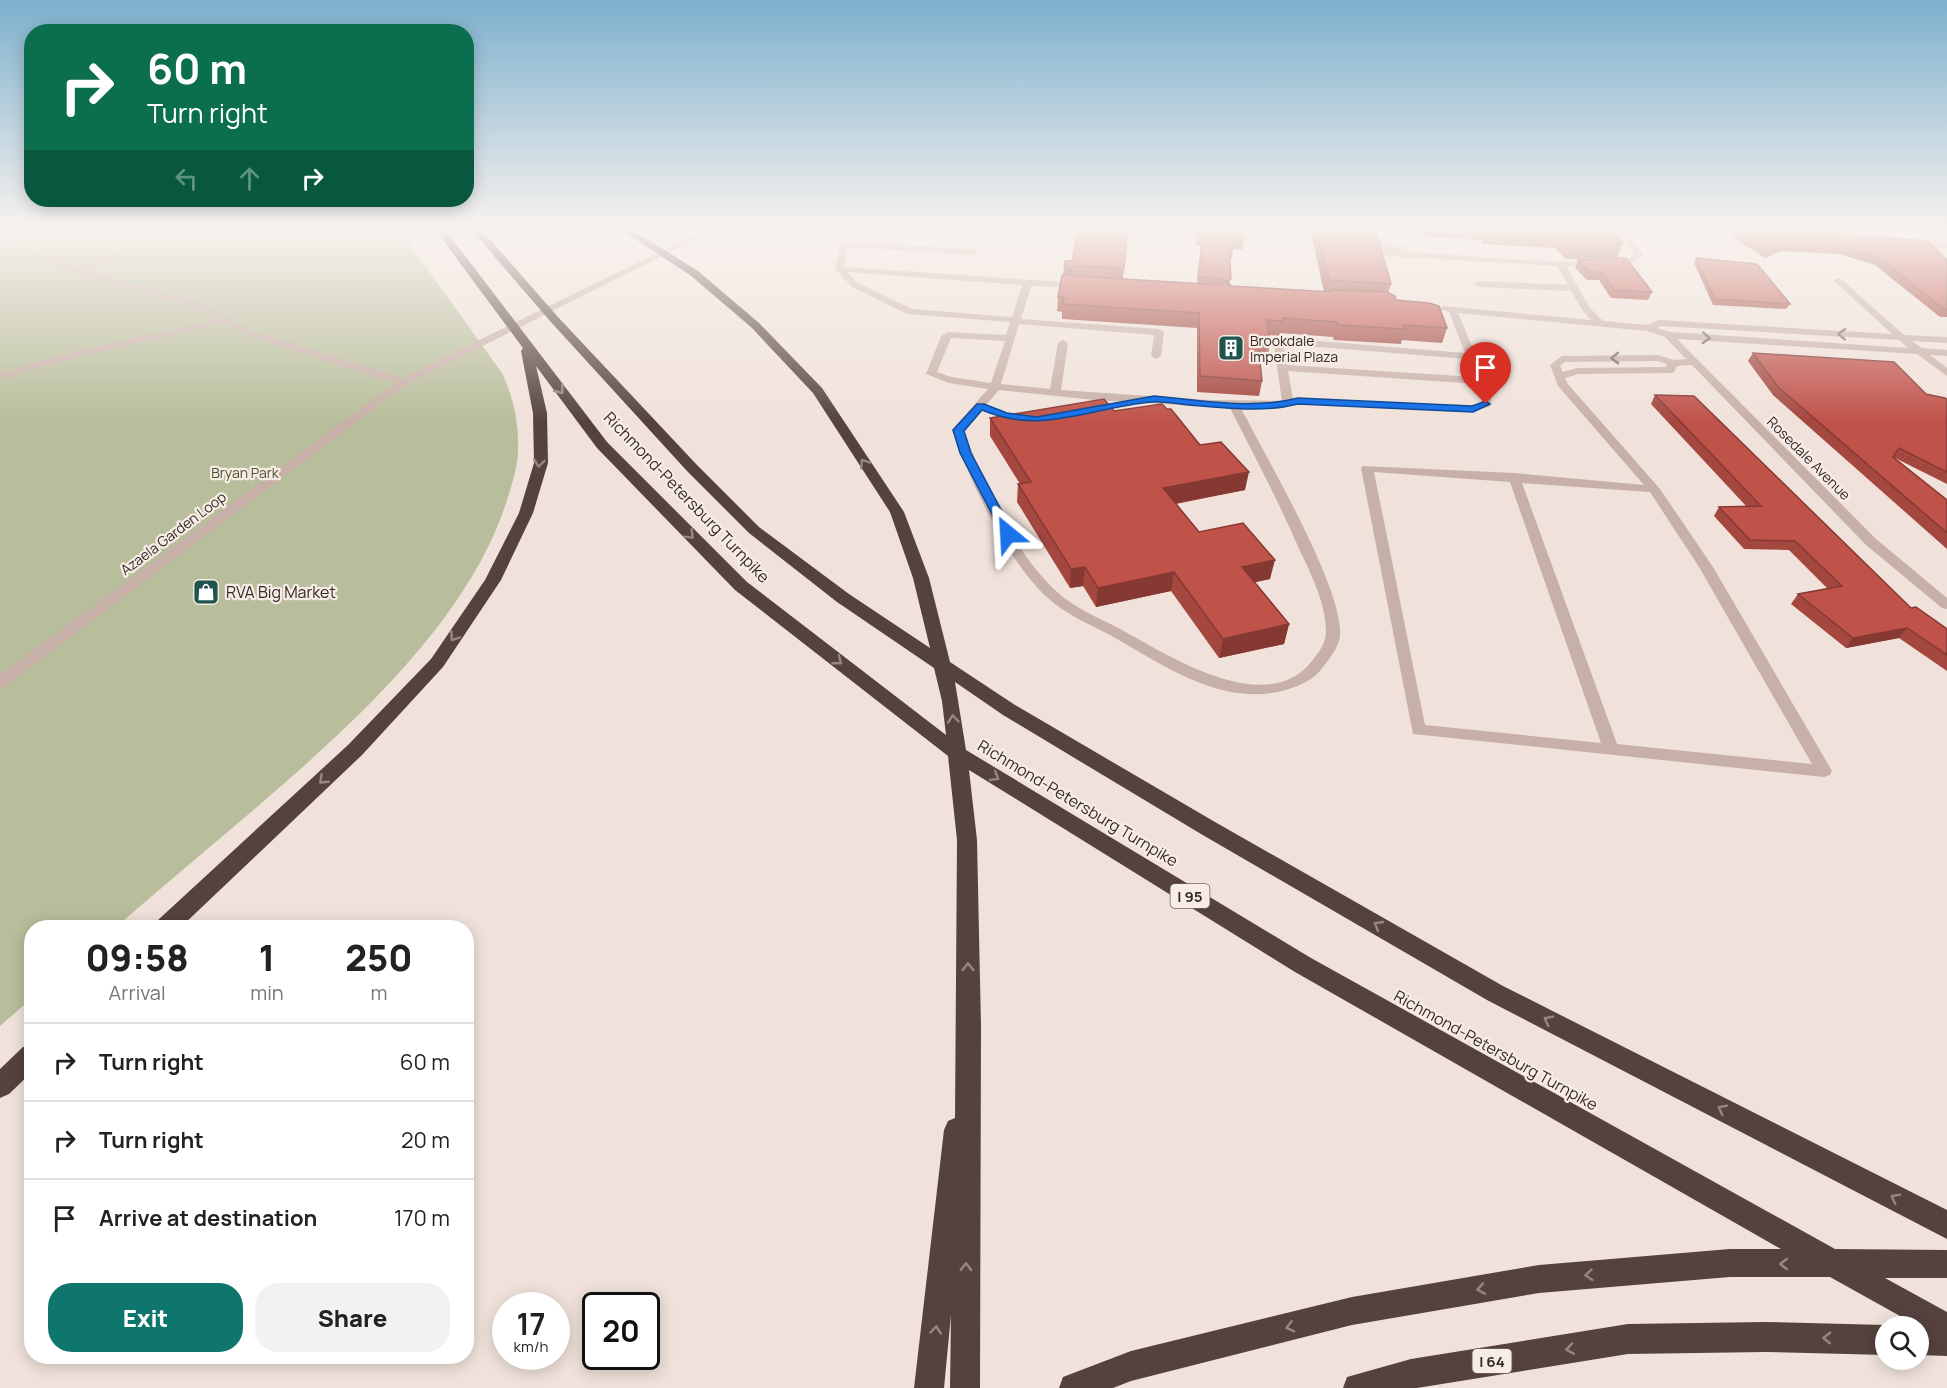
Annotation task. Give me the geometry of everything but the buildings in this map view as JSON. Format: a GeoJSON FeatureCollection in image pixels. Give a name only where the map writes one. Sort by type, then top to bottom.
{"type":"FeatureCollection","features":[{"type":"Feature","properties":{"kind":"highway","name":"Richmond-Petersburg Turnpike"},"geometry":{"type":"LineString","coordinates":[[487,293],[602,445],[741,586],[959,755],[1303,965],[1947,1328]]}},
{"type":"Feature","properties":{"kind":"highway","name":"Richmond-Petersburg Turnpike"},"geometry":{"type":"LineString","coordinates":[[531,293],[692,468],[754,530],[843,598],[1019,716],[1495,993],[1947,1225]]}},
{"type":"Feature","properties":{"kind":"highway"},"geometry":{"type":"LineString","coordinates":[[717,293],[755,325],[818,392],[897,512],[921,578],[951,701],[967,840],[969,1026],[965,1388]]}},
{"type":"Feature","properties":{"kind":"highway"},"geometry":{"type":"LineString","coordinates":[[173,920],[355,750],[437,663],[492,580],[526,513],[541,463],[540,413],[525,344]]}},
{"type":"Feature","properties":{"kind":"highway"},"geometry":{"type":"LineString","coordinates":[[929,1388],[969,1026]]}},
{"type":"Feature","properties":{"kind":"highway"},"geometry":{"type":"LineString","coordinates":[[0,1075],[24,1054]]}},
{"type":"Feature","properties":{"kind":"highway"},"geometry":{"type":"LineString","coordinates":[[0,1086],[24,1063]]}},
{"type":"Feature","properties":{"kind":"highway"},"geometry":{"type":"LineString","coordinates":[[1074,1388],[1131,1366],[1353,1311],[1539,1279],[1730,1263],[1947,1264]]}},
{"type":"Feature","properties":{"kind":"highway","name":"I 64"},"geometry":{"type":"LineString","coordinates":[[1358,1388],[1411,1374],[1628,1339],[1765,1337],[1875,1340]]}},
{"type":"Feature","properties":{"kind":"highway"},"geometry":{"type":"LineString","coordinates":[[1929,1340],[1947,1341]]}},
{"type":"Feature","properties":{"kind":"street"},"geometry":{"type":"LineString","coordinates":[[154,293],[212,311],[246,332],[403,382]]}},
{"type":"Feature","properties":{"kind":"street","name":"Azaela Garden Loop"},"geometry":{"type":"LineString","coordinates":[[0,683],[403,382],[581,293]]}},
{"type":"Feature","properties":{"kind":"street"},"geometry":{"type":"LineString","coordinates":[[871,293],[910,312],[1159,332],[1155,356]]}},
{"type":"Feature","properties":{"kind":"street"},"geometry":{"type":"LineString","coordinates":[[1024,293],[995,388],[958,430],[966,453],[1017,552],[1052,595],[1165,661],[1200,678],[1228,686],[1256,689],[1281,688],[1310,674],[1324,656],[1334,636],[1330,606],[1291,515],[1234,406]]}},
{"type":"Feature","properties":{"kind":"street"},"geometry":{"type":"LineString","coordinates":[[1578,293],[1587,309],[1601,324]]}},
{"type":"Feature","properties":{"kind":"street"},"geometry":{"type":"LineString","coordinates":[[1851,293],[1918,352],[1947,373]]}},
{"type":"Feature","properties":{"kind":"street"},"geometry":{"type":"LineString","coordinates":[[1431,308],[1512,313],[1601,324],[1947,340]]}},
{"type":"Feature","properties":{"kind":"street"},"geometry":{"type":"LineString","coordinates":[[1010,338],[949,335],[944,338],[931,374],[941,379],[995,388],[1234,406],[1279,406],[1298,401],[1473,410],[1486,404],[1487,394],[1452,309]]}},
{"type":"Feature","properties":{"kind":"street"},"geometry":{"type":"LineString","coordinates":[[0,376],[225,320]]}},
{"type":"Feature","properties":{"kind":"street","name":"Rosedale Avenue"},"geometry":{"type":"LineString","coordinates":[[1654,326],[1667,335],[1871,542],[1947,605]]}},
{"type":"Feature","properties":{"kind":"street"},"geometry":{"type":"LineString","coordinates":[[1667,335],[1947,353]]}},
{"type":"Feature","properties":{"kind":"street"},"geometry":{"type":"LineString","coordinates":[[1288,403],[1280,346],[1293,342],[1471,356]]}},
{"type":"Feature","properties":{"kind":"street"},"geometry":{"type":"LineString","coordinates":[[1055,392],[1063,343]]}},
{"type":"Feature","properties":{"kind":"street"},"geometry":{"type":"LineString","coordinates":[[1654,489],[1367,468],[1418,730],[1824,771],[1706,567],[1654,489],[1562,384],[1555,364],[1562,359],[1658,358],[1673,363],[1694,362]]}},
{"type":"Feature","properties":{"kind":"street"},"geometry":{"type":"LineString","coordinates":[[1559,377],[1577,371],[1670,370],[1673,363]]}},
{"type":"Feature","properties":{"kind":"street"},"geometry":{"type":"LineString","coordinates":[[1283,368],[1482,381]]}},
{"type":"Feature","properties":{"kind":"street"},"geometry":{"type":"LineString","coordinates":[[1095,410],[1154,399]]}},
{"type":"Feature","properties":{"kind":"street"},"geometry":{"type":"LineString","coordinates":[[980,406],[1005,416],[1037,420]]}},
{"type":"Feature","properties":{"kind":"street"},"geometry":{"type":"LineString","coordinates":[[1514,477],[1611,749]]}},
{"type":"Feature","properties":{"kind":"green space","name":"Bryan Park"},"geometry":{"type":"Polygon","coordinates":[[[0,293],[444,293],[502,373],[515,411],[518,441],[516,466],[504,509],[485,554],[459,597],[428,639],[357,717],[319,753],[124,920],[24,920],[24,1005],[0,1026],[0,293]]]}},
{"type":"Feature","properties":{"kind":"place","name":"Brookdale Imperial Plaza"},"geometry":{"type":"Point","coordinates":[1231,348]}},
{"type":"Feature","properties":{"kind":"place","name":"RVA Big Market"},"geometry":{"type":"Point","coordinates":[206,592]}},
{"type":"Feature","properties":{"kind":"route"},"geometry":{"type":"LineString","coordinates":[[1008,534],[966,453],[958,430],[980,406],[1005,416],[1037,420],[1154,399],[1234,406],[1279,406],[1298,401],[1473,410],[1486,404]]}}]}
